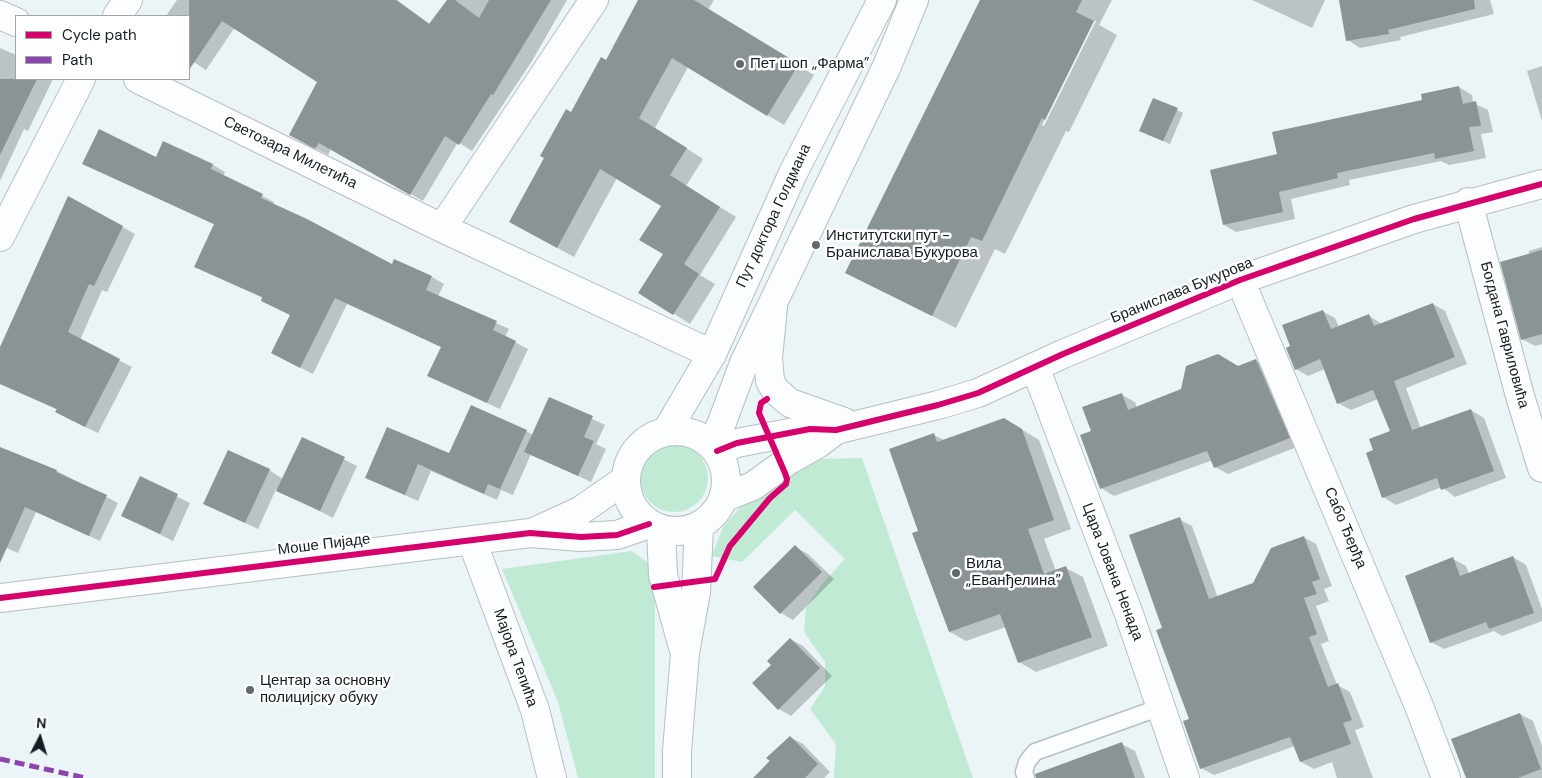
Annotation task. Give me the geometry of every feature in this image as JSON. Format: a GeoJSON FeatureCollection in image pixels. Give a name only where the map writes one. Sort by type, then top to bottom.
{"type":"FeatureCollection","features":[{"type":"Feature","properties":{"kind":"street"},"geometry":{"type":"LineString","coordinates":[[118,15],[128,0]]}},
{"type":"Feature","properties":{"kind":"street"},"geometry":{"type":"LineString","coordinates":[[442,228],[594,0]]}},
{"type":"Feature","properties":{"kind":"street","name":"Пут доктора Голдмана"},"geometry":{"type":"LineString","coordinates":[[666,432],[712,354],[793,172],[882,0]]}},
{"type":"Feature","properties":{"kind":"street"},"geometry":{"type":"LineString","coordinates":[[714,448],[744,363],[774,297],[887,66],[914,0]]}},
{"type":"Feature","properties":{"kind":"street"},"geometry":{"type":"LineString","coordinates":[[0,15],[15,22]]}},
{"type":"Feature","properties":{"kind":"street"},"geometry":{"type":"LineString","coordinates":[[0,237],[80,80]]}},
{"type":"Feature","properties":{"kind":"street","name":"Светозара Милетића"},"geometry":{"type":"LineString","coordinates":[[140,80],[442,228],[712,354]]}},
{"type":"Feature","properties":{"kind":"street","name":"Бранислава Букурова"},"geometry":{"type":"LineString","coordinates":[[714,448],[810,429],[844,428],[938,406],[978,393],[1240,280],[1468,202],[1542,184]]}},
{"type":"Feature","properties":{"kind":"street","name":"Богдана Гавриловића"},"geometry":{"type":"LineString","coordinates":[[1468,202],[1520,396],[1542,468]]}},
{"type":"Feature","properties":{"kind":"street","name":"Сабо Ђерђа"},"geometry":{"type":"LineString","coordinates":[[1240,280],[1415,697],[1446,778]]}},
{"type":"Feature","properties":{"kind":"street"},"geometry":{"type":"LineString","coordinates":[[774,297],[768,358],[770,381],[775,390],[790,403],[844,428]]}},
{"type":"Feature","properties":{"kind":"street","name":"Цара Јована Ненада"},"geometry":{"type":"LineString","coordinates":[[1035,368],[1129,614],[1185,778]]}},
{"type":"Feature","properties":{"kind":"street","name":"Бранислава Букурова"},"geometry":{"type":"LineString","coordinates":[[725,497],[753,486],[789,460],[844,428]]}},
{"type":"Feature","properties":{"kind":"street"},"geometry":{"type":"LineString","coordinates":[[682,431],[698,435],[714,448],[726,473],[725,497],[710,519],[699,526],[674,532],[655,526],[631,504],[627,492],[628,466],[634,453],[648,440],[666,432],[682,431]]}},
{"type":"Feature","properties":{"kind":"street","name":"Моше Пијаде"},"geometry":{"type":"LineString","coordinates":[[530,533],[580,511],[626,479]]}},
{"type":"Feature","properties":{"kind":"street"},"geometry":{"type":"LineString","coordinates":[[655,526],[663,575],[685,653]]}},
{"type":"Feature","properties":{"kind":"street","name":"Моше Пијаде"},"geometry":{"type":"LineString","coordinates":[[0,598],[530,533],[581,537],[608,536],[655,526]]}},
{"type":"Feature","properties":{"kind":"street"},"geometry":{"type":"LineString","coordinates":[[677,778],[677,751],[685,653],[696,592],[699,526]]}},
{"type":"Feature","properties":{"kind":"street","name":"Мајора Тепића"},"geometry":{"type":"LineString","coordinates":[[472,541],[535,710],[552,778]]}},
{"type":"Feature","properties":{"kind":"lane"},"geometry":{"type":"LineString","coordinates":[[1026,778],[1024,772],[1027,762],[1036,752],[1161,707]]}},
{"type":"Feature","properties":{"kind":"green space"},"geometry":{"type":"Polygon","coordinates":[[[681,444],[693,450],[702,459],[708,471],[706,491],[698,502],[681,512],[667,512],[650,502],[642,491],[640,471],[650,454],[661,446],[681,444]]]}},
{"type":"Feature","properties":{"kind":"green space"},"geometry":{"type":"Polygon","coordinates":[[[862,458],[973,778],[834,778],[836,744],[810,709],[825,686],[825,662],[804,632],[806,608],[822,584],[845,559],[795,510],[742,562],[712,556],[723,527],[742,505],[817,459],[862,458]]]}},
{"type":"Feature","properties":{"kind":"green space"},"geometry":{"type":"Polygon","coordinates":[[[632,551],[648,563],[655,580],[655,778],[578,778],[558,702],[502,569],[632,551]]]}},
{"type":"Feature","properties":{"kind":"building"},"geometry":{"type":"Polygon","coordinates":[[[189,0],[396,0],[429,24],[447,0],[455,0],[479,18],[489,0],[551,0],[493,95],[491,94],[459,145],[445,136],[410,195],[319,143],[315,149],[289,135],[317,82],[222,21],[190,69],[189,0]]]}},
{"type":"Feature","properties":{"kind":"building"},"geometry":{"type":"Polygon","coordinates":[[[638,0],[694,0],[799,64],[767,116],[672,58],[639,118],[687,148],[670,175],[720,207],[684,264],[699,274],[673,315],[638,293],[663,254],[639,240],[661,206],[600,169],[557,248],[509,222],[544,158],[540,156],[566,109],[571,112],[601,57],[606,60],[638,0]]]}},
{"type":"Feature","properties":{"kind":"building"},"geometry":{"type":"Polygon","coordinates":[[[980,0],[1082,0],[1076,12],[1094,21],[1045,120],[1042,118],[982,241],[971,237],[932,316],[845,273],[980,0]]]}},
{"type":"Feature","properties":{"kind":"building"},"geometry":{"type":"Polygon","coordinates":[[[1339,0],[1474,0],[1475,9],[1388,30],[1389,34],[1346,41],[1339,0]]]}},
{"type":"Feature","properties":{"kind":"building"},"geometry":{"type":"Polygon","coordinates":[[[0,79],[37,80],[0,155],[0,79]]]}},
{"type":"Feature","properties":{"kind":"building"},"geometry":{"type":"Polygon","coordinates":[[[1459,86],[1463,104],[1476,101],[1481,126],[1469,127],[1474,151],[1435,159],[1434,153],[1337,173],[1338,178],[1279,192],[1283,212],[1223,225],[1210,170],[1277,154],[1272,132],[1422,100],[1421,94],[1459,86]]]}},
{"type":"Feature","properties":{"kind":"building"},"geometry":{"type":"Polygon","coordinates":[[[1153,98],[1178,108],[1163,141],[1139,131],[1153,98]]]}},
{"type":"Feature","properties":{"kind":"building"},"geometry":{"type":"Polygon","coordinates":[[[99,129],[156,157],[163,141],[213,164],[211,169],[263,194],[261,198],[307,219],[392,264],[394,259],[432,276],[426,290],[497,321],[493,330],[516,341],[487,403],[427,376],[441,347],[335,298],[300,368],[271,353],[290,315],[261,301],[262,297],[194,267],[214,224],[82,164],[99,129]]]}},
{"type":"Feature","properties":{"kind":"building"},"geometry":{"type":"Polygon","coordinates":[[[68,196],[123,226],[94,286],[89,284],[68,332],[120,359],[85,427],[55,412],[57,409],[0,384],[0,347],[68,196]]]}},
{"type":"Feature","properties":{"kind":"building"},"geometry":{"type":"Polygon","coordinates":[[[1542,250],[1542,334],[1521,340],[1500,262],[1542,250]]]}},
{"type":"Feature","properties":{"kind":"building"},"geometry":{"type":"Polygon","coordinates":[[[1433,303],[1455,357],[1394,381],[1412,430],[1471,409],[1494,471],[1441,490],[1437,478],[1382,498],[1366,453],[1373,450],[1369,439],[1390,431],[1373,390],[1337,404],[1320,359],[1295,370],[1286,348],[1290,346],[1282,325],[1323,310],[1331,329],[1369,314],[1374,326],[1433,303]]]}},
{"type":"Feature","properties":{"kind":"building"},"geometry":{"type":"Polygon","coordinates":[[[1218,354],[1238,366],[1256,359],[1290,438],[1214,468],[1207,451],[1100,489],[1080,435],[1091,431],[1082,407],[1122,393],[1128,410],[1181,389],[1186,366],[1218,354]]]}},
{"type":"Feature","properties":{"kind":"building"},"geometry":{"type":"Polygon","coordinates":[[[549,397],[593,416],[584,437],[594,441],[578,476],[524,452],[549,397]]]}},
{"type":"Feature","properties":{"kind":"building"},"geometry":{"type":"Polygon","coordinates":[[[471,405],[527,430],[500,489],[488,484],[484,494],[418,464],[405,495],[365,478],[387,427],[449,453],[471,405]]]}},
{"type":"Feature","properties":{"kind":"building"},"geometry":{"type":"Polygon","coordinates":[[[1004,418],[1022,429],[1054,520],[1028,529],[1044,574],[1066,566],[1092,637],[1018,663],[1000,614],[949,632],[912,533],[918,531],[889,449],[934,433],[937,442],[1004,418]]]}},
{"type":"Feature","properties":{"kind":"building"},"geometry":{"type":"Polygon","coordinates":[[[302,437],[345,457],[320,511],[276,491],[302,437]]]}},
{"type":"Feature","properties":{"kind":"building"},"geometry":{"type":"Polygon","coordinates":[[[0,447],[57,470],[56,472],[107,495],[89,536],[25,507],[0,563],[0,447]]]}},
{"type":"Feature","properties":{"kind":"building"},"geometry":{"type":"Polygon","coordinates":[[[228,450],[270,469],[245,523],[203,504],[228,450]]]}},
{"type":"Feature","properties":{"kind":"building"},"geometry":{"type":"Polygon","coordinates":[[[140,476],[178,494],[160,534],[121,516],[140,476]]]}},
{"type":"Feature","properties":{"kind":"building"},"geometry":{"type":"Polygon","coordinates":[[[1180,517],[1209,599],[1253,583],[1271,548],[1304,536],[1320,579],[1312,582],[1317,594],[1304,598],[1317,634],[1309,637],[1328,687],[1338,683],[1352,720],[1343,723],[1351,744],[1300,762],[1290,737],[1200,769],[1183,721],[1189,719],[1156,630],[1162,628],[1129,535],[1180,517]]]}},
{"type":"Feature","properties":{"kind":"building"},"geometry":{"type":"Polygon","coordinates":[[[795,545],[822,572],[780,614],[753,587],[795,545]]]}},
{"type":"Feature","properties":{"kind":"building"},"geometry":{"type":"Polygon","coordinates":[[[1513,556],[1534,613],[1489,629],[1486,622],[1430,643],[1405,576],[1453,557],[1460,576],[1513,556]]]}},
{"type":"Feature","properties":{"kind":"building"},"geometry":{"type":"Polygon","coordinates":[[[790,638],[820,668],[778,710],[752,683],[771,665],[767,661],[790,638]]]}},
{"type":"Feature","properties":{"kind":"building"},"geometry":{"type":"Polygon","coordinates":[[[1520,713],[1541,769],[1518,778],[1466,778],[1451,739],[1520,713]]]}},
{"type":"Feature","properties":{"kind":"building"},"geometry":{"type":"Polygon","coordinates":[[[790,736],[818,764],[805,778],[753,778],[770,761],[766,758],[790,736]]]}},
{"type":"Feature","properties":{"kind":"building"},"geometry":{"type":"Polygon","coordinates":[[[1122,742],[1135,778],[1036,778],[1035,774],[1122,742]]]}},
{"type":"Feature","properties":{"kind":"marked path"},"geometry":{"type":"LineString","coordinates":[[0,759],[86,778]]}},
{"type":"Feature","properties":{"kind":"cycle path"},"geometry":{"type":"LineString","coordinates":[[717,451],[737,443],[810,429],[836,430],[938,405],[978,393],[1063,354],[1240,280],[1414,219],[1542,184]]}},
{"type":"Feature","properties":{"kind":"cycle path"},"geometry":{"type":"LineString","coordinates":[[654,587],[715,579],[730,546],[770,498],[786,484],[785,473],[759,413],[761,403],[767,399]]}},
{"type":"Feature","properties":{"kind":"cycle path"},"geometry":{"type":"LineString","coordinates":[[0,598],[530,533],[581,537],[617,535],[649,524]]}},
{"type":"Feature","properties":{"kind":"place","name":"Пет шоп „Фарма”"},"geometry":{"type":"Point","coordinates":[740,64]}},
{"type":"Feature","properties":{"kind":"place","name":"Институтски пут - Бранислава Букурова"},"geometry":{"type":"Point","coordinates":[816,245]}},
{"type":"Feature","properties":{"kind":"place","name":"Вила „Еванђелина”"},"geometry":{"type":"Point","coordinates":[956,573]}},
{"type":"Feature","properties":{"kind":"place","name":"Центар за основну полицијску обуку"},"geometry":{"type":"Point","coordinates":[250,690]}}]}
